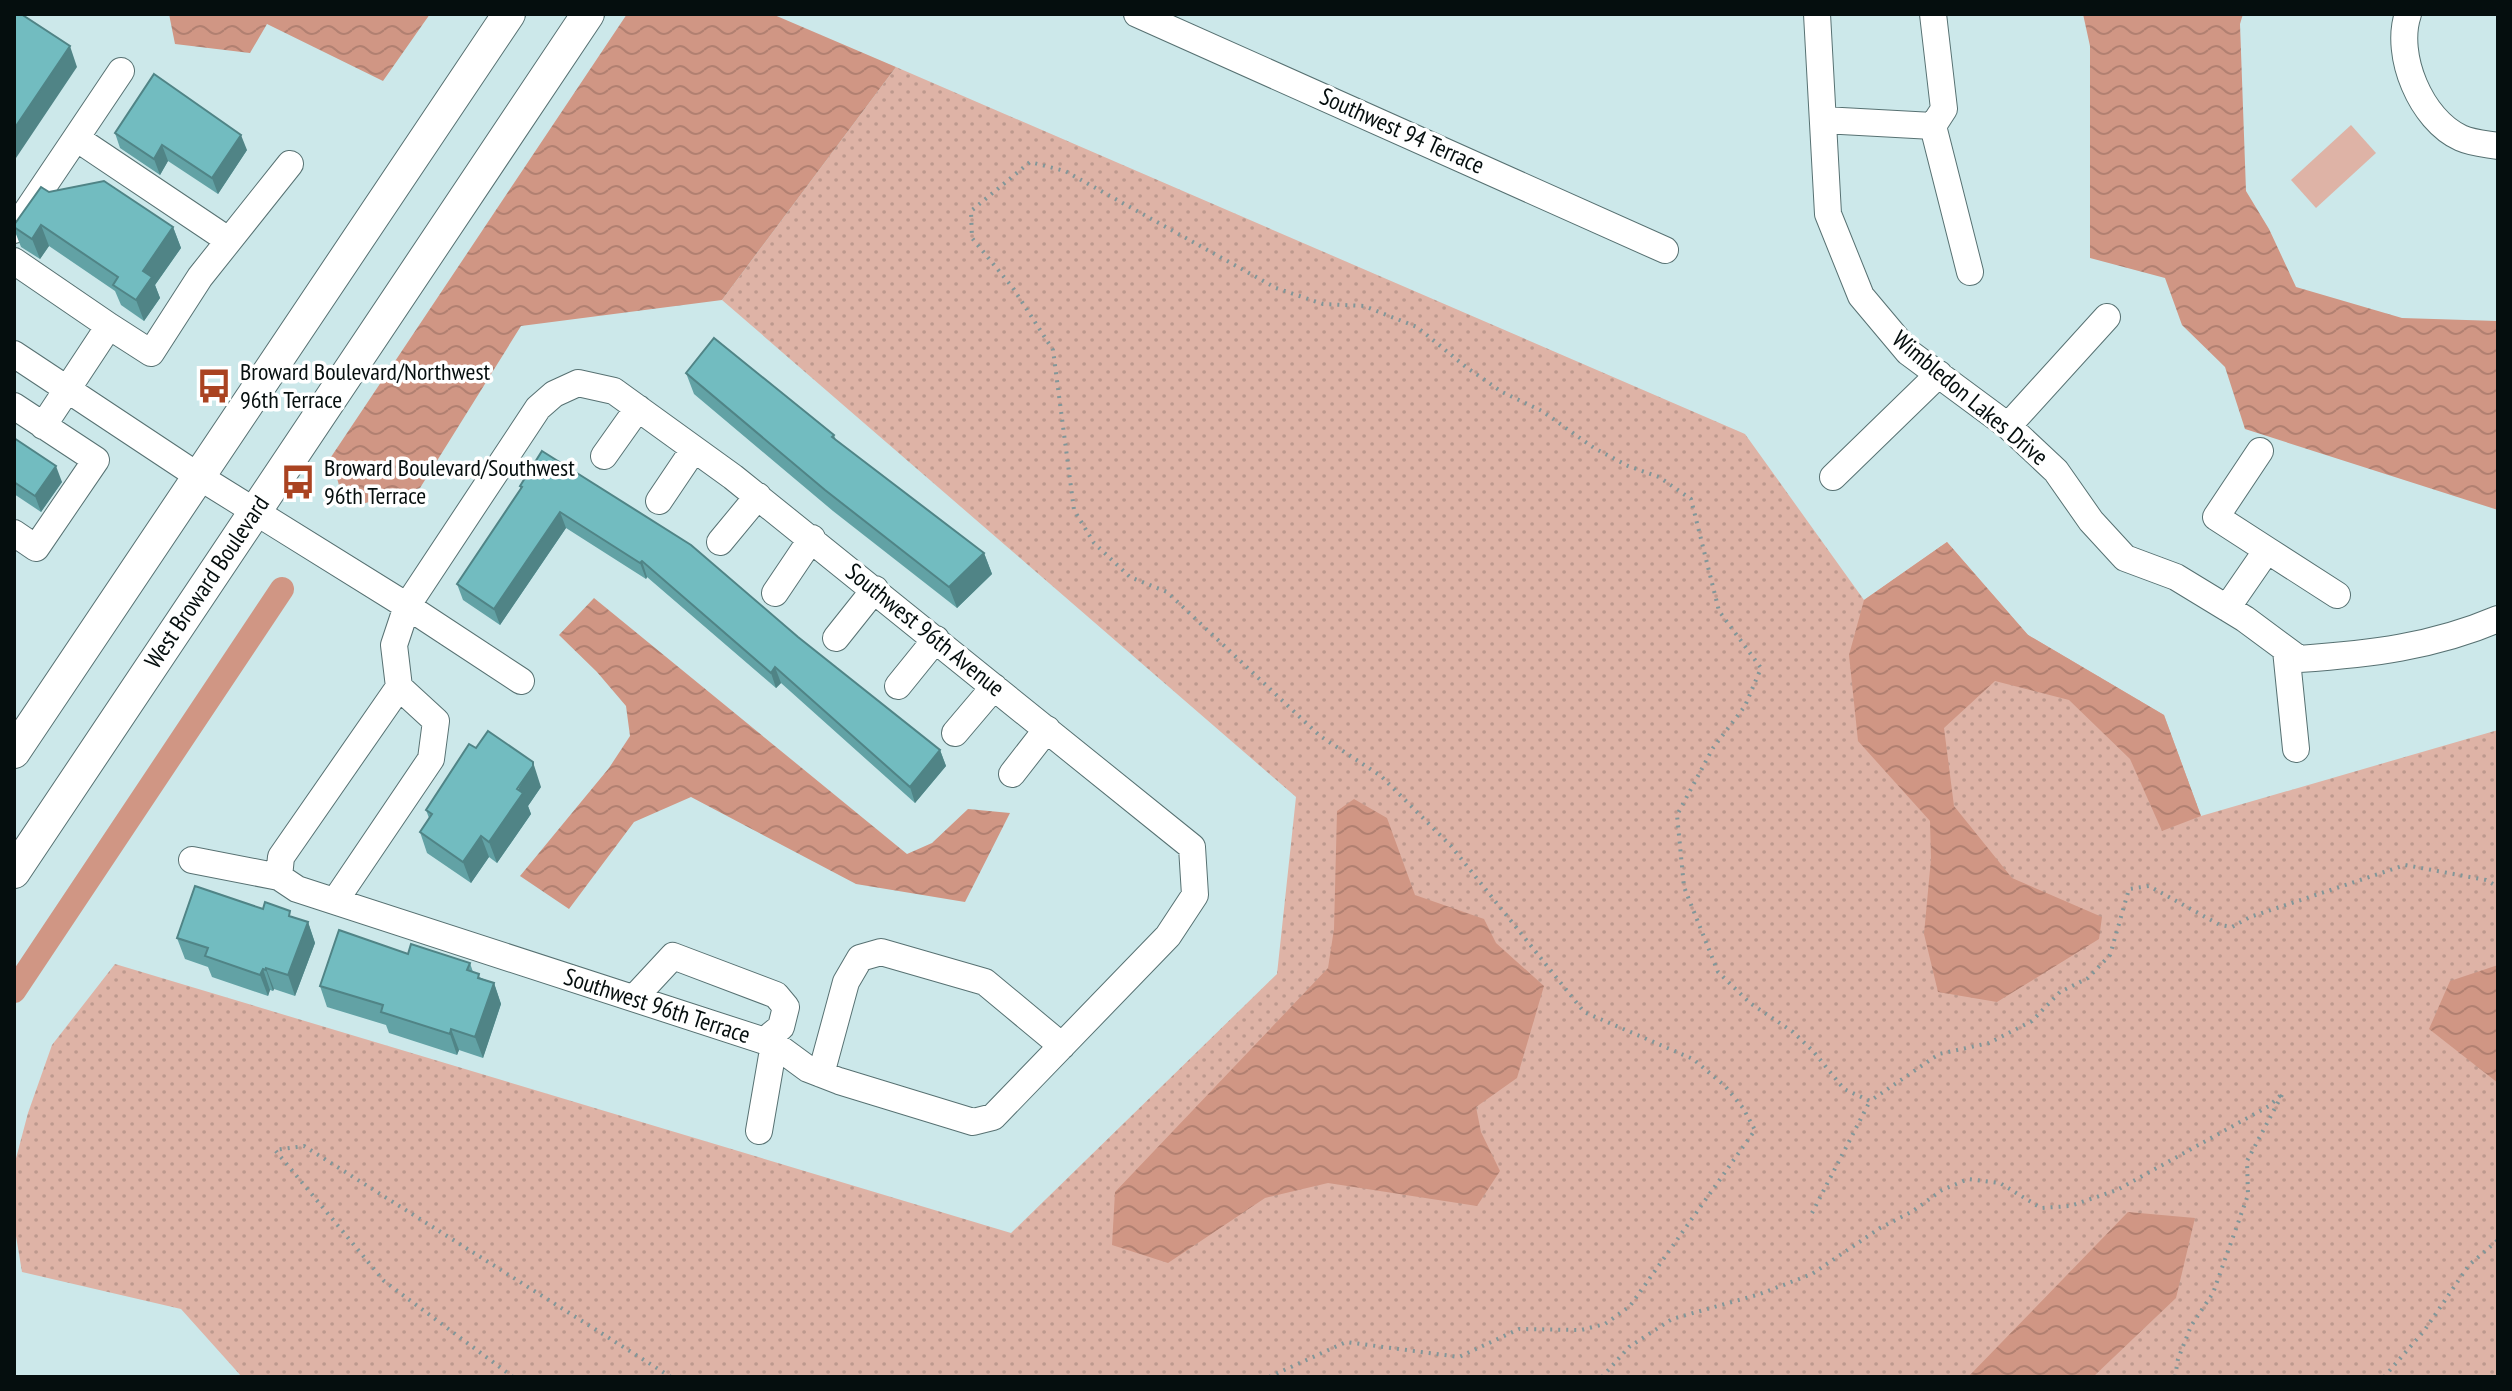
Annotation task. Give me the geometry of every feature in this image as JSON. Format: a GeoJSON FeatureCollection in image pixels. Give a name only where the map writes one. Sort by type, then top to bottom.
{"type":"FeatureCollection","features":[{"type":"Feature","properties":{"kind":"main road"},"geometry":{"type":"LineString","coordinates":[[15,746],[509,14]]}},
{"type":"Feature","properties":{"kind":"main road","name":"West Broward Boulevard"},"geometry":{"type":"LineString","coordinates":[[14,872],[588,14]]}},
{"type":"Feature","properties":{"kind":"street","name":"Southwest 94 Terrace"},"geometry":{"type":"LineString","coordinates":[[1137,14],[1665,250]]}},
{"type":"Feature","properties":{"kind":"street","name":"Wimbledon Lakes Drive"},"geometry":{"type":"LineString","coordinates":[[1817,14],[1828,214],[1861,296],[1908,352],[2008,426],[2056,471],[2091,521],[2125,558],[2176,577],[2227,608],[2299,659],[2375,653],[2460,635],[2498,619]]}},
{"type":"Feature","properties":{"kind":"street"},"geometry":{"type":"LineString","coordinates":[[1933,14],[1944,109],[1933,126],[1970,272]]}},
{"type":"Feature","properties":{"kind":"street"},"geometry":{"type":"LineString","coordinates":[[2408,14],[2405,24],[2406,67],[2430,114],[2460,138],[2498,146]]}},
{"type":"Feature","properties":{"kind":"street"},"geometry":{"type":"LineString","coordinates":[[14,230],[121,71]]}},
{"type":"Feature","properties":{"kind":"street"},"geometry":{"type":"LineString","coordinates":[[1823,120],[1933,126]]}},
{"type":"Feature","properties":{"kind":"street"},"geometry":{"type":"LineString","coordinates":[[76,138],[228,240]]}},
{"type":"Feature","properties":{"kind":"street"},"geometry":{"type":"LineString","coordinates":[[14,261],[151,353],[200,277],[290,164]]}},
{"type":"Feature","properties":{"kind":"street"},"geometry":{"type":"LineString","coordinates":[[2008,426],[2107,317]]}},
{"type":"Feature","properties":{"kind":"street"},"geometry":{"type":"LineString","coordinates":[[43,426],[109,326]]}},
{"type":"Feature","properties":{"kind":"street"},"geometry":{"type":"LineString","coordinates":[[14,354],[198,476],[521,681]]}},
{"type":"Feature","properties":{"kind":"street"},"geometry":{"type":"LineString","coordinates":[[1833,477],[1939,374]]}},
{"type":"Feature","properties":{"kind":"street","name":"Southwest 96th Avenue"},"geometry":{"type":"LineString","coordinates":[[407,606],[538,408],[554,394],[578,383],[614,391],[812,538],[1192,847],[1195,895],[1168,936],[993,1117],[973,1122]]}},
{"type":"Feature","properties":{"kind":"street"},"geometry":{"type":"LineString","coordinates":[[14,406],[96,460],[36,548],[14,533]]}},
{"type":"Feature","properties":{"kind":"street"},"geometry":{"type":"LineString","coordinates":[[604,456],[638,408]]}},
{"type":"Feature","properties":{"kind":"street"},"geometry":{"type":"LineString","coordinates":[[659,501],[694,449]]}},
{"type":"Feature","properties":{"kind":"street"},"geometry":{"type":"LineString","coordinates":[[2260,451],[2216,517],[2337,595]]}},
{"type":"Feature","properties":{"kind":"street"},"geometry":{"type":"LineString","coordinates":[[720,542],[758,496]]}},
{"type":"Feature","properties":{"kind":"street"},"geometry":{"type":"LineString","coordinates":[[775,593],[812,538]]}},
{"type":"Feature","properties":{"kind":"street"},"geometry":{"type":"LineString","coordinates":[[2227,608],[2267,550]]}},
{"type":"Feature","properties":{"kind":"street"},"geometry":{"type":"LineString","coordinates":[[836,638],[875,589]]}},
{"type":"Feature","properties":{"kind":"street"},"geometry":{"type":"LineString","coordinates":[[335,901],[431,759],[436,721],[399,687],[394,645],[407,606]]}},
{"type":"Feature","properties":{"kind":"street"},"geometry":{"type":"LineString","coordinates":[[898,686],[936,639]]}},
{"type":"Feature","properties":{"kind":"street"},"geometry":{"type":"LineString","coordinates":[[2286,650],[2296,749]]}},
{"type":"Feature","properties":{"kind":"street"},"geometry":{"type":"LineString","coordinates":[[279,877],[281,857],[399,687]]}},
{"type":"Feature","properties":{"kind":"street"},"geometry":{"type":"LineString","coordinates":[[955,733],[994,687]]}},
{"type":"Feature","properties":{"kind":"street"},"geometry":{"type":"LineString","coordinates":[[1012,774],[1047,729]]}},
{"type":"Feature","properties":{"kind":"street","name":"Southwest 96th Terrace"},"geometry":{"type":"LineString","coordinates":[[192,860],[279,877],[297,889],[769,1043],[808,1069],[973,1122]]}},
{"type":"Feature","properties":{"kind":"street"},"geometry":{"type":"LineString","coordinates":[[821,1074],[846,982],[860,958],[881,952],[985,982],[1062,1046]]}},
{"type":"Feature","properties":{"kind":"street"},"geometry":{"type":"LineString","coordinates":[[634,998],[673,956],[776,995],[786,1007],[781,1027],[769,1043],[759,1131]]}},
{"type":"Feature","properties":{"kind":"path"},"geometry":{"type":"LineString","coordinates":[[1269,1377],[1346,1342],[1459,1357],[1519,1329],[1581,1330],[1605,1324],[1630,1306],[1755,1130],[1743,1108],[1725,1086],[1693,1059],[1584,1012],[1451,846],[1381,776],[1320,736],[1167,592],[1130,577],[1094,543],[1074,510],[1053,350],[1013,288],[972,238],[971,211],[1030,162],[1065,171],[1276,288],[1323,304],[1364,306],[1417,327],[1502,392],[1542,411],[1594,448],[1628,466],[1659,477],[1691,499],[1719,611],[1761,668],[1745,706],[1713,748],[1677,815],[1684,887],[1718,972],[1750,1003],[1793,1032],[1844,1089],[1870,1101]]}},
{"type":"Feature","properties":{"kind":"path"},"geometry":{"type":"LineString","coordinates":[[1812,1213],[1870,1101],[1939,1054],[1989,1043],[2032,1021],[2060,992],[2088,978],[2110,955],[2129,889],[2149,886],[2220,925],[2232,927],[2250,917],[2405,865],[2486,880],[2498,887]]}},
{"type":"Feature","properties":{"kind":"path"},"geometry":{"type":"LineString","coordinates":[[1602,1377],[1629,1347],[1672,1319],[1760,1294],[1812,1274],[1942,1190],[1968,1179],[2000,1183],[2041,1208],[2070,1206],[2129,1184],[2269,1106],[2283,1093],[2247,1161],[2248,1195],[2213,1293],[2191,1326],[2178,1359],[2175,1377]]}},
{"type":"Feature","properties":{"kind":"path"},"geometry":{"type":"LineString","coordinates":[[513,1377],[384,1281],[275,1150],[304,1146],[671,1377]]}},
{"type":"Feature","properties":{"kind":"path"},"geometry":{"type":"LineString","coordinates":[[2384,1377],[2424,1331],[2469,1265],[2498,1240]]}},
{"type":"Feature","properties":{"kind":"shaded area"},"geometry":{"type":"Polygon","coordinates":[[[896,67],[1745,434],[1864,600],[1947,542],[2028,635],[2164,715],[2201,816],[2498,730],[2498,1377],[242,1377],[181,1309],[22,1272],[14,1224],[14,1166],[28,1113],[52,1045],[115,964],[1011,1233],[1277,974],[1296,797],[722,300],[896,67]]]}},
{"type":"Feature","properties":{"kind":"shaded area"},"geometry":{"type":"Polygon","coordinates":[[[2351,125],[2376,153],[2316,208],[2291,180],[2351,125]]]}},
{"type":"Feature","properties":{"kind":"water"},"geometry":{"type":"Polygon","coordinates":[[[169,14],[430,14],[383,81],[267,24],[250,53],[175,44],[169,14]]]}},
{"type":"Feature","properties":{"kind":"water"},"geometry":{"type":"Polygon","coordinates":[[[627,14],[772,14],[896,67],[722,300],[521,326],[420,488],[351,507],[344,503],[331,457],[627,14]]]}},
{"type":"Feature","properties":{"kind":"water"},"geometry":{"type":"Polygon","coordinates":[[[2083,14],[2243,14],[2240,24],[2246,191],[2269,229],[2296,287],[2402,318],[2498,321],[2498,510],[2245,429],[2225,367],[2182,325],[2165,278],[2090,258],[2090,46],[2083,14]]]}},
{"type":"Feature","properties":{"kind":"water"},"geometry":{"type":"Polygon","coordinates":[[[1947,542],[2028,635],[2164,715],[2201,816],[2162,831],[2130,759],[2069,700],[1995,681],[1944,728],[1954,806],[2012,878],[2102,917],[2099,939],[1997,1002],[1938,992],[1924,934],[1931,859],[1930,821],[1858,741],[1849,655],[1864,600],[1947,542]]]}},
{"type":"Feature","properties":{"kind":"water"},"geometry":{"type":"Polygon","coordinates":[[[594,598],[907,854],[932,843],[968,809],[1010,813],[965,902],[856,884],[691,797],[634,822],[569,909],[520,876],[609,768],[630,736],[626,706],[559,635],[594,598]]]}},
{"type":"Feature","properties":{"kind":"water"},"geometry":{"type":"Polygon","coordinates":[[[1354,799],[1387,818],[1415,895],[1484,919],[1496,943],[1544,986],[1517,1078],[1476,1107],[1481,1132],[1500,1171],[1477,1206],[1328,1183],[1265,1198],[1168,1263],[1112,1245],[1115,1192],[1328,968],[1334,929],[1337,811],[1354,799]]]}},
{"type":"Feature","properties":{"kind":"water"},"geometry":{"type":"Polygon","coordinates":[[[2498,965],[2498,1083],[2429,1029],[2450,981],[2498,965]]]}},
{"type":"Feature","properties":{"kind":"water"},"geometry":{"type":"Polygon","coordinates":[[[2128,1212],[2195,1218],[2176,1298],[2093,1377],[1968,1377],[2128,1212]]]}},
{"type":"Feature","properties":{"kind":"building"},"geometry":{"type":"Polygon","coordinates":[[[14,14],[21,14],[70,46],[14,129],[14,14]]]}},
{"type":"Feature","properties":{"kind":"building"},"geometry":{"type":"Polygon","coordinates":[[[154,74],[241,135],[212,178],[162,145],[154,159],[115,133],[154,74]]]}},
{"type":"Feature","properties":{"kind":"building"},"geometry":{"type":"Polygon","coordinates":[[[104,181],[173,227],[143,271],[152,277],[136,300],[113,285],[118,277],[41,225],[32,239],[14,227],[41,187],[49,192],[104,181]]]}},
{"type":"Feature","properties":{"kind":"building"},"geometry":{"type":"Polygon","coordinates":[[[714,338],[834,435],[832,437],[984,553],[949,587],[825,490],[686,373],[714,338]]]}},
{"type":"Feature","properties":{"kind":"building"},"geometry":{"type":"Polygon","coordinates":[[[14,438],[56,466],[35,496],[14,482],[14,438]]]}},
{"type":"Feature","properties":{"kind":"building"},"geometry":{"type":"Polygon","coordinates":[[[542,451],[691,545],[798,637],[940,750],[910,787],[775,667],[771,673],[642,561],[640,563],[560,512],[494,609],[457,584],[522,487],[542,451]]]}},
{"type":"Feature","properties":{"kind":"building"},"geometry":{"type":"Polygon","coordinates":[[[488,731],[533,762],[533,766],[517,789],[523,793],[489,842],[481,836],[463,862],[420,832],[432,814],[426,810],[469,744],[476,748],[488,731]]]}},
{"type":"Feature","properties":{"kind":"building"},"geometry":{"type":"Polygon","coordinates":[[[195,886],[263,909],[265,902],[290,911],[289,916],[308,922],[288,975],[266,968],[260,975],[205,956],[208,948],[177,938],[195,886]]]}},
{"type":"Feature","properties":{"kind":"building"},"geometry":{"type":"Polygon","coordinates":[[[339,930],[408,954],[411,944],[470,963],[467,970],[479,974],[478,978],[494,983],[475,1037],[451,1029],[450,1034],[381,1012],[383,1005],[320,986],[339,930]]]}},
{"type":"Feature","properties":{"kind":"waterway"},"geometry":{"type":"LineString","coordinates":[[14,991],[282,589]]}},
{"type":"Feature","properties":{"kind":"place","name":"Broward Boulevard/Northwest 96th Terrace"},"geometry":{"type":"Point","coordinates":[214,386]}},
{"type":"Feature","properties":{"kind":"place","name":"Broward Boulevard/Southwest 96th Terrace"},"geometry":{"type":"Point","coordinates":[298,482]}}]}
